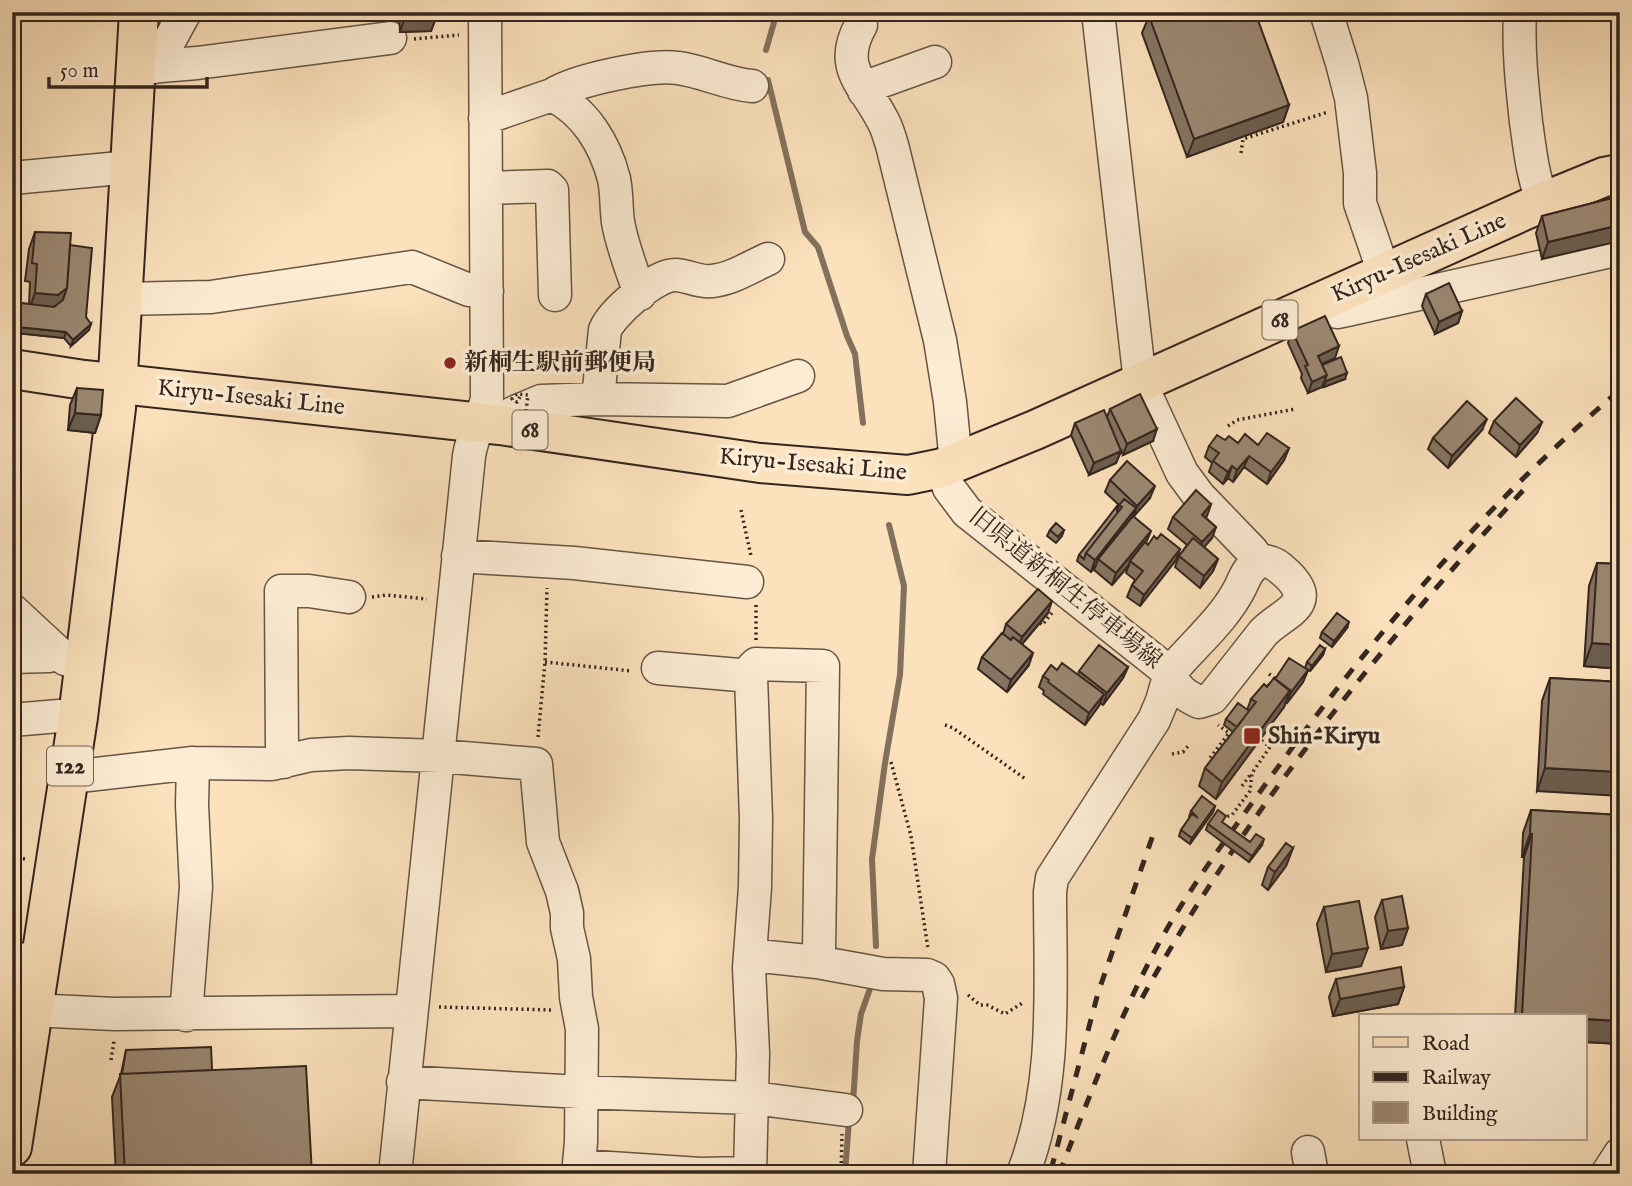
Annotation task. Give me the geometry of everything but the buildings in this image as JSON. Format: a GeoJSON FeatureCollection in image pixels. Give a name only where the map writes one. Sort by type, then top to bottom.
{"type":"FeatureCollection","features":[{"type":"Feature","properties":{"kind":"main road","name":"122"},"geometry":{"type":"LineString","coordinates":[[12,1147],[33,1007],[27,960],[69,775],[71,658],[116,408],[131,167],[145,67],[139,12]]}},
{"type":"Feature","properties":{"kind":"main road","name":"Kiryu-Isesaki Line"},"geometry":{"type":"LineString","coordinates":[[117,383],[505,424],[760,463],[899,475],[926,472],[949,465],[1140,382],[1543,201],[1604,177],[1620,174]]}},
{"type":"Feature","properties":{"kind":"main road","name":"68"},"geometry":{"type":"LineString","coordinates":[[12,369],[117,383]]}},
{"type":"Feature","properties":{"kind":"street"},"geometry":{"type":"LineString","coordinates":[[145,67],[185,12]]}},
{"type":"Feature","properties":{"kind":"street"},"geometry":{"type":"LineString","coordinates":[[1023,1174],[1036,1140],[1049,1058],[1052,878],[1154,720],[1170,673],[1196,646],[1236,595],[1248,572],[1259,562],[1252,551],[1195,492],[1182,473],[1140,382],[1098,12]]}},
{"type":"Feature","properties":{"kind":"street"},"geometry":{"type":"LineString","coordinates":[[1326,12],[1342,63],[1351,105],[1360,173],[1360,203],[1384,273]]}},
{"type":"Feature","properties":{"kind":"street"},"geometry":{"type":"LineString","coordinates":[[1520,12],[1518,39],[1521,79],[1533,174],[1543,201]]}},
{"type":"Feature","properties":{"kind":"street"},"geometry":{"type":"LineString","coordinates":[[485,23],[487,399],[505,424]]}},
{"type":"Feature","properties":{"kind":"street","name":"旧県道新桐生停車場線"},"geometry":{"type":"LineString","coordinates":[[861,25],[852,40],[851,63],[864,91],[883,121],[892,145],[940,340],[950,402],[948,488],[967,512],[1170,673],[1175,686],[1186,696],[1199,702],[1208,701],[1269,626],[1292,610],[1300,597],[1299,587],[1278,566],[1270,562],[1259,562]]}},
{"type":"Feature","properties":{"kind":"street"},"geometry":{"type":"LineString","coordinates":[[145,67],[390,38]]}},
{"type":"Feature","properties":{"kind":"street"},"geometry":{"type":"LineString","coordinates":[[864,91],[874,84],[935,62]]}},
{"type":"Feature","properties":{"kind":"street"},"geometry":{"type":"LineString","coordinates":[[485,118],[552,95],[574,83],[648,69],[677,67],[752,86]]}},
{"type":"Feature","properties":{"kind":"street"},"geometry":{"type":"LineString","coordinates":[[552,95],[564,100],[590,125],[598,138],[614,178],[618,222],[640,294]]}},
{"type":"Feature","properties":{"kind":"street"},"geometry":{"type":"LineString","coordinates":[[12,178],[131,167]]}},
{"type":"Feature","properties":{"kind":"street"},"geometry":{"type":"LineString","coordinates":[[486,188],[548,186],[552,190],[555,295]]}},
{"type":"Feature","properties":{"kind":"street"},"geometry":{"type":"LineString","coordinates":[[1331,298],[1337,312],[1620,248]]}},
{"type":"Feature","properties":{"kind":"street"},"geometry":{"type":"LineString","coordinates":[[598,399],[605,330],[609,320],[640,294],[659,279],[668,276],[712,281],[727,278],[768,260]]}},
{"type":"Feature","properties":{"kind":"street"},"geometry":{"type":"LineString","coordinates":[[121,299],[211,297],[412,267],[469,290],[487,291]]}},
{"type":"Feature","properties":{"kind":"street"},"geometry":{"type":"LineString","coordinates":[[395,1174],[403,1082],[421,1009],[439,756],[471,441],[505,424],[513,413],[541,401],[727,401],[798,376]]}},
{"type":"Feature","properties":{"kind":"street"},"geometry":{"type":"LineString","coordinates":[[458,556],[549,561],[747,582]]}},
{"type":"Feature","properties":{"kind":"street"},"geometry":{"type":"LineString","coordinates":[[284,762],[281,591],[309,591],[349,597]]}},
{"type":"Feature","properties":{"kind":"street"},"geometry":{"type":"LineString","coordinates":[[12,610],[71,658]]}},
{"type":"Feature","properties":{"kind":"street"},"geometry":{"type":"LineString","coordinates":[[12,657],[71,658]]}},
{"type":"Feature","properties":{"kind":"street"},"geometry":{"type":"LineString","coordinates":[[69,775],[193,763],[272,764],[311,755],[349,753],[439,756],[536,764],[543,842],[562,891],[574,959],[576,997],[582,1029],[579,1170],[750,1173],[753,1098],[750,955],[756,819],[752,668],[757,664],[823,666],[820,953],[817,962]]}},
{"type":"Feature","properties":{"kind":"street"},"geometry":{"type":"LineString","coordinates":[[658,668],[751,676]]}},
{"type":"Feature","properties":{"kind":"street"},"geometry":{"type":"LineString","coordinates":[[12,720],[59,716]]}},
{"type":"Feature","properties":{"kind":"street"},"geometry":{"type":"LineString","coordinates":[[186,1014],[196,887],[193,763]]}},
{"type":"Feature","properties":{"kind":"street"},"geometry":{"type":"LineString","coordinates":[[750,955],[817,962],[934,986],[929,1174]]}},
{"type":"Feature","properties":{"kind":"street"},"geometry":{"type":"LineString","coordinates":[[33,1007],[52,1011],[114,1014],[421,1009]]}},
{"type":"Feature","properties":{"kind":"street"},"geometry":{"type":"LineString","coordinates":[[403,1082],[753,1098],[844,1110]]}},
{"type":"Feature","properties":{"kind":"street"},"geometry":{"type":"LineString","coordinates":[[1423,1140],[1430,1174]]}},
{"type":"Feature","properties":{"kind":"street"},"geometry":{"type":"LineString","coordinates":[[1607,1174],[1620,1154]]}},
{"type":"Feature","properties":{"kind":"path"},"geometry":{"type":"LineString","coordinates":[[390,38],[485,23]]}},
{"type":"Feature","properties":{"kind":"path"},"geometry":{"type":"LineString","coordinates":[[1241,153],[1243,139],[1351,105]]}},
{"type":"Feature","properties":{"kind":"path"},"geometry":{"type":"LineString","coordinates":[[517,394],[528,395],[505,424],[517,402],[512,399],[517,394]]}},
{"type":"Feature","properties":{"kind":"path"},"geometry":{"type":"LineString","coordinates":[[1228,426],[1237,420],[1294,409]]}},
{"type":"Feature","properties":{"kind":"path"},"geometry":{"type":"LineString","coordinates":[[536,764],[545,662],[549,561]]}},
{"type":"Feature","properties":{"kind":"path"},"geometry":{"type":"LineString","coordinates":[[349,597],[386,595],[454,601]]}},
{"type":"Feature","properties":{"kind":"path"},"geometry":{"type":"LineString","coordinates":[[1040,623],[1042,625],[1054,612]]}},
{"type":"Feature","properties":{"kind":"path"},"geometry":{"type":"LineString","coordinates":[[545,662],[648,672],[658,668]]}},
{"type":"Feature","properties":{"kind":"path"},"geometry":{"type":"LineString","coordinates":[[1269,674],[1277,680]]}},
{"type":"Feature","properties":{"kind":"path"},"geometry":{"type":"LineString","coordinates":[[944,725],[953,728],[1027,780]]}},
{"type":"Feature","properties":{"kind":"path"},"geometry":{"type":"LineString","coordinates":[[1218,725],[1229,733],[1210,758],[1214,761],[1234,736]]}},
{"type":"Feature","properties":{"kind":"path"},"geometry":{"type":"LineString","coordinates":[[1242,786],[1270,747],[1261,740]]}},
{"type":"Feature","properties":{"kind":"path"},"geometry":{"type":"LineString","coordinates":[[1172,754],[1183,752],[1189,745]]}},
{"type":"Feature","properties":{"kind":"path"},"geometry":{"type":"LineString","coordinates":[[891,762],[911,836],[928,941],[929,969],[934,986],[958,987],[981,1005],[987,1005],[1002,1013]]}},
{"type":"Feature","properties":{"kind":"path"},"geometry":{"type":"LineString","coordinates":[[1220,819],[1232,815],[1250,791],[1252,773]]}},
{"type":"Feature","properties":{"kind":"path"},"geometry":{"type":"LineString","coordinates":[[421,1009],[557,1010]]}},
{"type":"Feature","properties":{"kind":"path"},"geometry":{"type":"LineString","coordinates":[[841,1174],[844,1110]]}},
{"type":"Feature","properties":{"kind":"waterway"},"geometry":{"type":"LineString","coordinates":[[766,50],[777,12]]}},
{"type":"Feature","properties":{"kind":"waterway"},"geometry":{"type":"LineString","coordinates":[[768,80],[805,232],[818,247],[855,354],[863,423]]}},
{"type":"Feature","properties":{"kind":"waterway"},"geometry":{"type":"LineString","coordinates":[[876,946],[872,859],[900,675],[904,586],[889,525]]}},
{"type":"Feature","properties":{"kind":"waterway"},"geometry":{"type":"LineString","coordinates":[[853,1103],[861,1014],[872,983]]}},
{"type":"Feature","properties":{"kind":"waterway"},"geometry":{"type":"LineString","coordinates":[[845,1174],[849,1120]]}},
{"type":"Feature","properties":{"kind":"railway"},"geometry":{"type":"LineString","coordinates":[[1059,1174],[1106,1056],[1145,969],[1172,920],[1227,838],[1309,725],[1433,573],[1523,478],[1620,390]]}},
{"type":"Feature","properties":{"kind":"railway"},"geometry":{"type":"LineString","coordinates":[[1142,998],[1226,861],[1320,730],[1422,605],[1528,485]]}},
{"type":"Feature","properties":{"kind":"railway"},"geometry":{"type":"LineString","coordinates":[[1051,1170],[1098,993],[1153,835]]}},
{"type":"Feature","properties":{"kind":"place","name":"新桐生駅前郵便局"},"geometry":{"type":"Point","coordinates":[450,363]}},
{"type":"Feature","properties":{"kind":"place","name":"Shin-Kiryu"},"geometry":{"type":"Point","coordinates":[1252,736]}}]}
